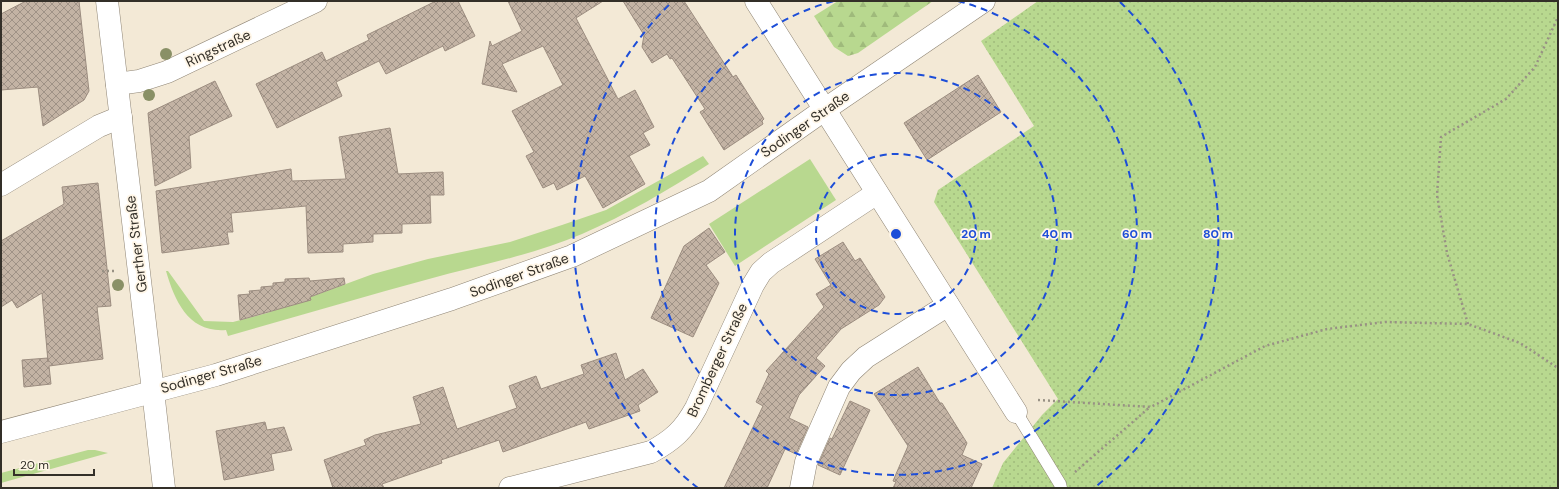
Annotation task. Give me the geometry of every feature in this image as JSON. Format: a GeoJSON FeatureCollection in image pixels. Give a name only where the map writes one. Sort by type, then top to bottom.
{"type":"FeatureCollection","features":[{"type":"Feature","properties":{"kind":"street","name":"Gerther Straße"},"geometry":{"type":"LineString","coordinates":[[107,1],[164,488]]}},
{"type":"Feature","properties":{"kind":"street","name":"Ringstraße"},"geometry":{"type":"LineString","coordinates":[[117,84],[139,82],[167,72],[316,1]]}},
{"type":"Feature","properties":{"kind":"street"},"geometry":{"type":"LineString","coordinates":[[756,1],[1016,412]]}},
{"type":"Feature","properties":{"kind":"street","name":"Sodinger Straße"},"geometry":{"type":"LineString","coordinates":[[1,432],[238,368],[452,299],[572,256],[709,191],[824,110],[984,1]]}},
{"type":"Feature","properties":{"kind":"street"},"geometry":{"type":"LineString","coordinates":[[1,185],[99,126],[121,117]]}},
{"type":"Feature","properties":{"kind":"street","name":"Bromberger Straße"},"geometry":{"type":"LineString","coordinates":[[510,488],[651,452],[667,443],[687,424],[696,408],[753,285],[761,272],[877,192]]}},
{"type":"Feature","properties":{"kind":"street"},"geometry":{"type":"LineString","coordinates":[[801,488],[806,462],[839,387],[851,371],[866,357],[948,305]]}},
{"type":"Feature","properties":{"kind":"lane"},"geometry":{"type":"LineString","coordinates":[[1016,412],[1061,486]]}},
{"type":"Feature","properties":{"kind":"path"},"geometry":{"type":"LineString","coordinates":[[1468,324],[1447,253],[1437,196],[1441,137],[1506,99],[1535,67],[1558,16]]}},
{"type":"Feature","properties":{"kind":"path"},"geometry":{"type":"LineString","coordinates":[[102,272],[114,271]]}},
{"type":"Feature","properties":{"kind":"path"},"geometry":{"type":"LineString","coordinates":[[1061,486],[1151,407],[1265,346],[1327,329],[1385,322],[1468,324],[1520,343],[1558,368]]}},
{"type":"Feature","properties":{"kind":"path"},"geometry":{"type":"LineString","coordinates":[[1016,412],[1038,399],[1151,407]]}},
{"type":"Feature","properties":{"kind":"green space"},"geometry":{"type":"Polygon","coordinates":[[[838,1],[933,1],[858,53],[848,56],[834,47],[814,16],[838,1]]]}},
{"type":"Feature","properties":{"kind":"green space"},"geometry":{"type":"Polygon","coordinates":[[[1038,1],[1558,1],[1558,488],[992,488],[1003,463],[1042,415],[1058,399],[934,202],[938,190],[1034,126],[981,41],[1038,1]]]}},
{"type":"Feature","properties":{"kind":"green space"},"geometry":{"type":"Polygon","coordinates":[[[703,156],[709,164],[647,202],[582,234],[526,254],[404,286],[228,336],[226,330],[213,330],[193,321],[179,304],[166,271],[168,271],[204,321],[233,322],[267,313],[373,274],[428,259],[510,242],[606,210],[703,156]]]}},
{"type":"Feature","properties":{"kind":"green space"},"geometry":{"type":"Polygon","coordinates":[[[810,159],[836,200],[735,266],[709,224],[810,159]]]}},
{"type":"Feature","properties":{"kind":"green space"},"geometry":{"type":"Polygon","coordinates":[[[88,450],[108,453],[1,483],[1,473],[88,450]]]}},
{"type":"Feature","properties":{"kind":"building"},"geometry":{"type":"Polygon","coordinates":[[[26,1],[79,1],[89,91],[84,100],[43,126],[38,87],[1,90],[1,14],[26,1]]]}},
{"type":"Feature","properties":{"kind":"building"},"geometry":{"type":"Polygon","coordinates":[[[436,1],[458,1],[475,36],[445,51],[443,46],[386,74],[379,61],[336,82],[342,96],[277,128],[256,84],[322,52],[326,61],[369,40],[367,35],[436,1]]]}},
{"type":"Feature","properties":{"kind":"building"},"geometry":{"type":"Polygon","coordinates":[[[508,1],[603,1],[576,18],[618,99],[635,90],[654,127],[643,133],[650,145],[629,156],[645,184],[603,208],[585,176],[557,190],[554,183],[543,188],[526,156],[534,152],[512,111],[563,85],[543,46],[502,64],[517,92],[482,84],[490,41],[492,46],[522,31],[508,1]]]}},
{"type":"Feature","properties":{"kind":"building"},"geometry":{"type":"Polygon","coordinates":[[[623,1],[684,1],[733,77],[736,75],[764,119],[762,121],[763,124],[724,150],[700,112],[705,109],[672,58],[670,59],[667,54],[652,63],[642,47],[644,35],[623,1]]]}},
{"type":"Feature","properties":{"kind":"building"},"geometry":{"type":"Polygon","coordinates":[[[978,75],[1001,112],[927,160],[904,123],[978,75]]]}},
{"type":"Feature","properties":{"kind":"building"},"geometry":{"type":"Polygon","coordinates":[[[215,81],[232,116],[189,136],[191,168],[155,186],[148,113],[215,81]]]}},
{"type":"Feature","properties":{"kind":"building"},"geometry":{"type":"Polygon","coordinates":[[[390,128],[398,174],[443,172],[444,195],[430,195],[431,223],[402,224],[402,233],[373,234],[373,242],[343,244],[343,252],[308,253],[306,206],[231,213],[233,232],[227,232],[229,244],[162,253],[156,191],[291,169],[292,181],[346,179],[339,137],[390,128]]]}},
{"type":"Feature","properties":{"kind":"building"},"geometry":{"type":"Polygon","coordinates":[[[98,183],[111,306],[97,307],[103,359],[49,366],[51,384],[24,387],[22,360],[48,358],[42,293],[17,308],[12,300],[1,307],[1,241],[64,204],[62,187],[98,183]]]}},
{"type":"Feature","properties":{"kind":"building"},"geometry":{"type":"Polygon","coordinates":[[[709,228],[725,252],[706,265],[719,283],[693,337],[651,318],[684,246],[709,228]]]}},
{"type":"Feature","properties":{"kind":"building"},"geometry":{"type":"Polygon","coordinates":[[[843,242],[855,261],[860,258],[885,297],[879,305],[841,329],[816,358],[825,366],[799,395],[789,418],[808,427],[796,454],[785,449],[767,488],[724,488],[763,406],[756,402],[769,374],[766,371],[824,307],[816,294],[831,285],[815,259],[843,242]]]}},
{"type":"Feature","properties":{"kind":"building"},"geometry":{"type":"Polygon","coordinates":[[[309,278],[310,281],[344,278],[345,284],[310,297],[311,300],[240,320],[238,295],[250,294],[249,291],[261,290],[261,287],[273,286],[273,283],[285,282],[285,279],[309,278]]]}},
{"type":"Feature","properties":{"kind":"building"},"geometry":{"type":"Polygon","coordinates":[[[616,353],[625,380],[643,369],[658,392],[638,405],[640,411],[589,429],[586,422],[503,452],[499,440],[441,460],[442,463],[382,484],[384,488],[333,488],[324,460],[366,445],[364,440],[375,435],[421,424],[413,397],[443,387],[457,429],[517,408],[509,386],[536,376],[541,389],[584,374],[581,365],[616,353]]]}},
{"type":"Feature","properties":{"kind":"building"},"geometry":{"type":"Polygon","coordinates":[[[918,367],[967,443],[962,455],[982,464],[971,488],[893,488],[896,482],[893,481],[908,446],[874,394],[918,367]]]}},
{"type":"Feature","properties":{"kind":"building"},"geometry":{"type":"Polygon","coordinates":[[[850,401],[870,410],[840,475],[818,465],[830,438],[832,439],[850,401]]]}},
{"type":"Feature","properties":{"kind":"building"},"geometry":{"type":"Polygon","coordinates":[[[265,422],[267,430],[284,427],[292,450],[271,454],[274,470],[224,480],[216,431],[265,422]]]}}]}
